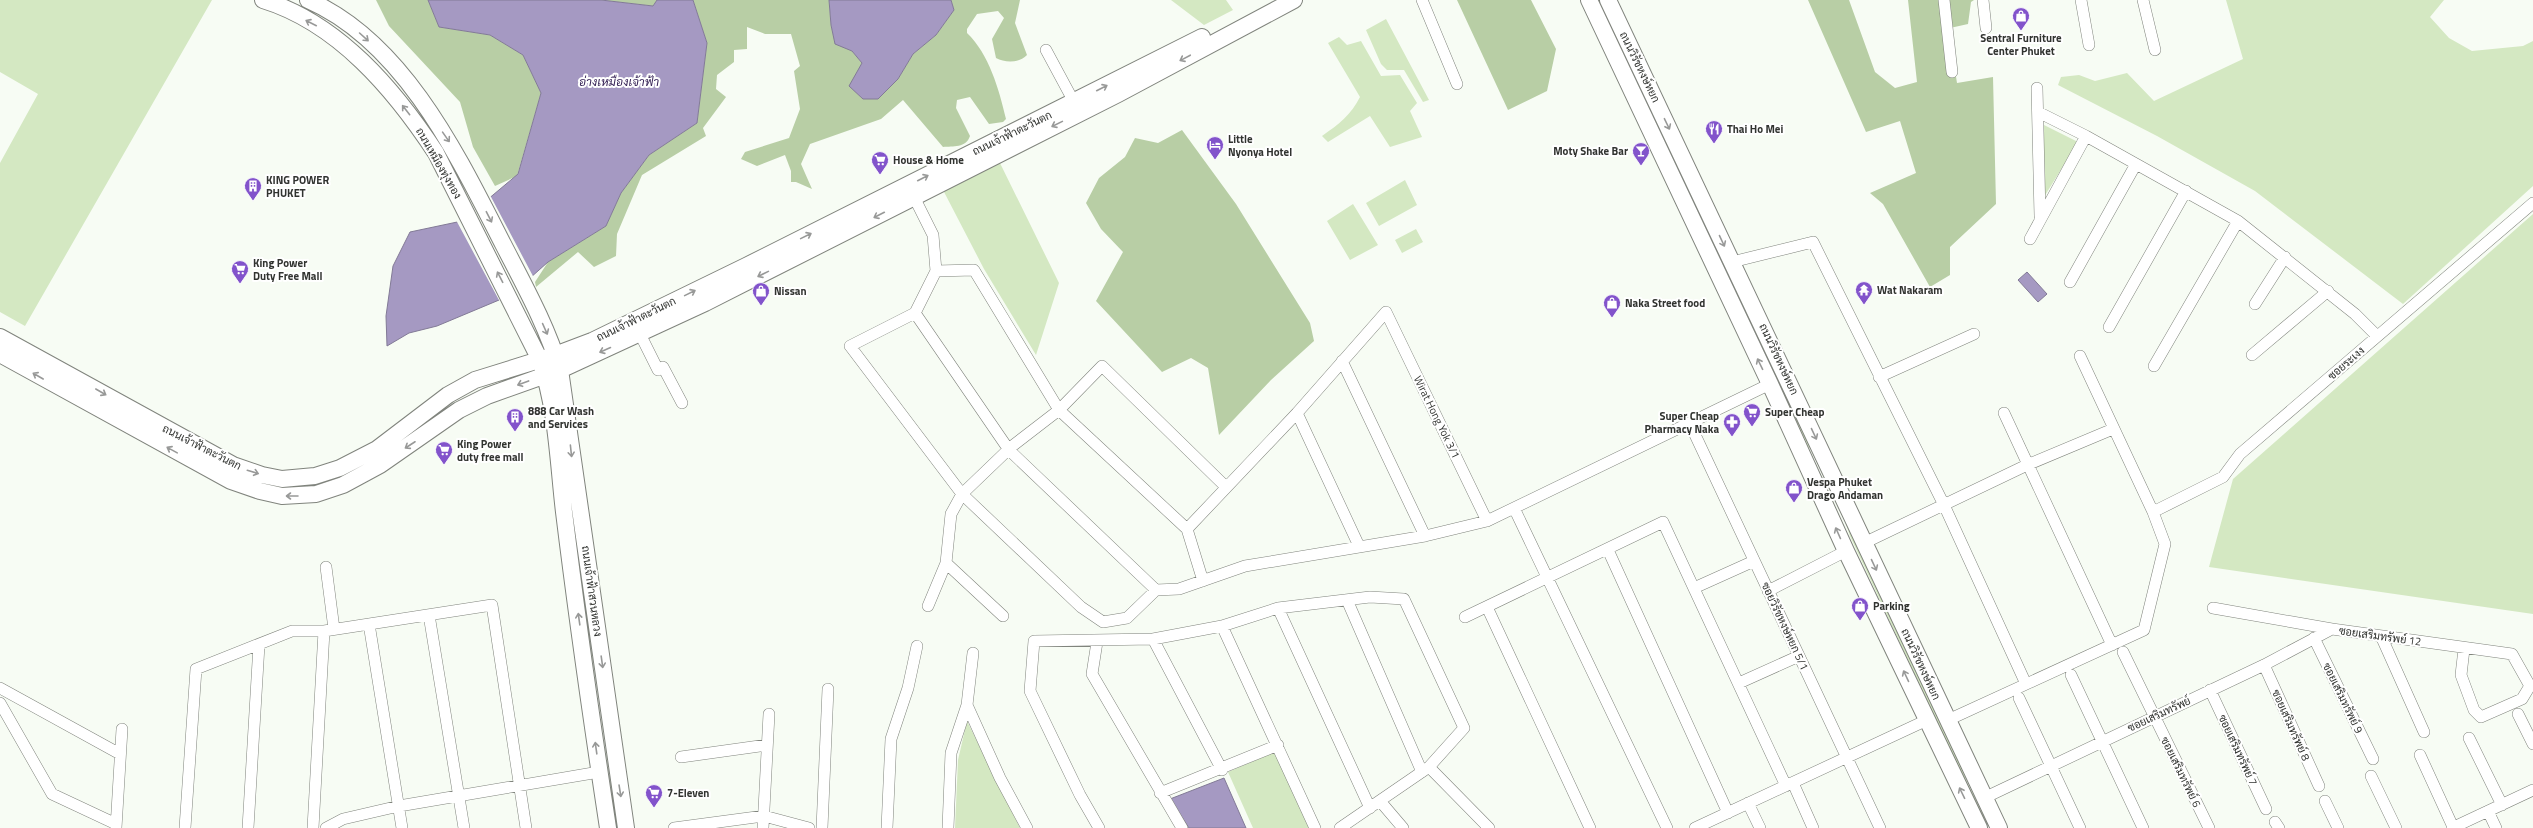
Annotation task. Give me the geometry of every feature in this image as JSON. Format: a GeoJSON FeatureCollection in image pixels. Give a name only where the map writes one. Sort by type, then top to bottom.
{"type":"FeatureCollection","features":[{"type":"Feature","properties":{"kind":"main road","name":"ถนนเหมืองทุ่งทอง"},"geometry":{"type":"LineString","coordinates":[[263,0],[324,30],[372,70],[418,125],[436,152],[518,312],[550,365]]}},
{"type":"Feature","properties":{"kind":"main road","name":"ถนนเหมืองทุ่งทอง"},"geometry":{"type":"LineString","coordinates":[[308,0],[362,34],[411,86],[450,142],[533,303],[550,365]]}},
{"type":"Feature","properties":{"kind":"main road","name":"ถนนเจ้าฟ้าตะวันตก"},"geometry":{"type":"LineString","coordinates":[[0,354],[72,396],[231,481],[260,491],[296,496],[323,492],[343,485],[386,460],[459,410],[550,365],[592,340],[746,266],[1074,102],[1270,0]]}},
{"type":"Feature","properties":{"kind":"main road","name":"ถนนเจ้าฟ้าตะวันตก"},"geometry":{"type":"LineString","coordinates":[[0,337],[219,458],[253,473],[282,479],[315,476],[340,468],[382,445],[456,390],[475,380],[550,365],[640,334],[790,261],[1118,94],[1294,0]]}},
{"type":"Feature","properties":{"kind":"main road","name":"ถนนวิรัชหงษ์หยก"},"geometry":{"type":"LineString","coordinates":[[1589,0],[1806,460],[1846,551],[1979,828]]}},
{"type":"Feature","properties":{"kind":"main road","name":"ถนนวิรัชหงษ์หยก"},"geometry":{"type":"LineString","coordinates":[[1608,0],[1823,452],[1864,543],[1999,828]]}},
{"type":"Feature","properties":{"kind":"main road"},"geometry":{"type":"LineString","coordinates":[[1658,149],[1675,140]]}},
{"type":"Feature","properties":{"kind":"main road","name":"ถนนเจ้าฟ้าสวนหลวง"},"geometry":{"type":"LineString","coordinates":[[550,365],[564,511],[599,772],[608,828]]}},
{"type":"Feature","properties":{"kind":"main road","name":"ถนนเจ้าฟ้าสวนหลวง"},"geometry":{"type":"LineString","coordinates":[[550,365],[626,828]]}},
{"type":"Feature","properties":{"kind":"main road"},"geometry":{"type":"LineString","coordinates":[[1806,460],[1823,452]]}},
{"type":"Feature","properties":{"kind":"street"},"geometry":{"type":"LineString","coordinates":[[1422,0],[1457,84]]}},
{"type":"Feature","properties":{"kind":"street"},"geometry":{"type":"LineString","coordinates":[[1944,0],[1952,72]]}},
{"type":"Feature","properties":{"kind":"street"},"geometry":{"type":"LineString","coordinates":[[1983,0],[1986,28]]}},
{"type":"Feature","properties":{"kind":"street"},"geometry":{"type":"LineString","coordinates":[[2081,0],[2089,45]]}},
{"type":"Feature","properties":{"kind":"street"},"geometry":{"type":"LineString","coordinates":[[2142,0],[2155,50]]}},
{"type":"Feature","properties":{"kind":"street"},"geometry":{"type":"LineString","coordinates":[[1046,50],[1074,102]]}},
{"type":"Feature","properties":{"kind":"street"},"geometry":{"type":"LineString","coordinates":[[2037,88],[2040,216]]}},
{"type":"Feature","properties":{"kind":"street"},"geometry":{"type":"LineString","coordinates":[[2038,112],[2086,136],[2238,221],[2328,291],[2377,336]]}},
{"type":"Feature","properties":{"kind":"street"},"geometry":{"type":"LineString","coordinates":[[2030,239],[2040,216],[2086,136]]}},
{"type":"Feature","properties":{"kind":"street"},"geometry":{"type":"LineString","coordinates":[[2070,282],[2136,164]]}},
{"type":"Feature","properties":{"kind":"street"},"geometry":{"type":"LineString","coordinates":[[2109,327],[2186,191]]}},
{"type":"Feature","properties":{"kind":"street"},"geometry":{"type":"LineString","coordinates":[[914,197],[933,235],[936,271],[915,314],[850,346],[962,494],[1082,607],[1103,622],[1127,618],[1156,590],[1179,588],[1244,566],[1425,536],[1487,521],[1770,384]]}},
{"type":"Feature","properties":{"kind":"street","name":"ซอยระเงง"},"geometry":{"type":"LineString","coordinates":[[2153,512],[2223,477],[2240,454],[2533,203]]}},
{"type":"Feature","properties":{"kind":"street"},"geometry":{"type":"LineString","coordinates":[[2154,366],[2238,221]]}},
{"type":"Feature","properties":{"kind":"street"},"geometry":{"type":"LineString","coordinates":[[1732,262],[1814,242],[1879,377],[1944,504],[2026,684]]}},
{"type":"Feature","properties":{"kind":"street"},"geometry":{"type":"LineString","coordinates":[[2255,304],[2284,257]]}},
{"type":"Feature","properties":{"kind":"street"},"geometry":{"type":"LineString","coordinates":[[936,271],[974,270],[1058,410],[1187,529],[1203,581]]}},
{"type":"Feature","properties":{"kind":"street"},"geometry":{"type":"LineString","coordinates":[[2252,355],[2328,291]]}},
{"type":"Feature","properties":{"kind":"street","name":"Wirat Hong Yok 3/1"},"geometry":{"type":"LineString","coordinates":[[1342,361],[1386,312],[1487,521]]}},
{"type":"Feature","properties":{"kind":"street"},"geometry":{"type":"LineString","coordinates":[[915,314],[1009,450],[1156,590]]}},
{"type":"Feature","properties":{"kind":"street"},"geometry":{"type":"LineString","coordinates":[[640,334],[658,370],[663,367],[682,403]]}},
{"type":"Feature","properties":{"kind":"street"},"geometry":{"type":"LineString","coordinates":[[1879,377],[1974,334]]}},
{"type":"Feature","properties":{"kind":"street"},"geometry":{"type":"LineString","coordinates":[[1948,720],[2144,630],[2165,544],[2153,512],[2113,430],[2080,356]]}},
{"type":"Feature","properties":{"kind":"street"},"geometry":{"type":"LineString","coordinates":[[1187,529],[1297,414],[1342,361],[1425,536]]}},
{"type":"Feature","properties":{"kind":"street"},"geometry":{"type":"LineString","coordinates":[[928,606],[946,563],[951,514],[962,494],[1009,450],[1058,410],[1102,366],[1226,487]]}},
{"type":"Feature","properties":{"kind":"street"},"geometry":{"type":"LineString","coordinates":[[2004,413],[2112,644]]}},
{"type":"Feature","properties":{"kind":"street"},"geometry":{"type":"LineString","coordinates":[[1297,414],[1359,546]]}},
{"type":"Feature","properties":{"kind":"street","name":"ซอยวิรัชหงษ์หยก 5/1"},"geometry":{"type":"LineString","coordinates":[[1690,424],[1880,828]]}},
{"type":"Feature","properties":{"kind":"street"},"geometry":{"type":"LineString","coordinates":[[1864,543],[2027,465],[2113,430]]}},
{"type":"Feature","properties":{"kind":"street"},"geometry":{"type":"LineString","coordinates":[[1514,508],[1667,828]]}},
{"type":"Feature","properties":{"kind":"street"},"geometry":{"type":"LineString","coordinates":[[1465,617],[1608,550],[1663,522],[1739,683],[1789,784],[1813,828]]}},
{"type":"Feature","properties":{"kind":"street"},"geometry":{"type":"LineString","coordinates":[[1608,550],[1728,813]]}},
{"type":"Feature","properties":{"kind":"street"},"geometry":{"type":"LineString","coordinates":[[1768,590],[1846,551]]}},
{"type":"Feature","properties":{"kind":"street"},"geometry":{"type":"LineString","coordinates":[[1694,588],[1754,561]]}},
{"type":"Feature","properties":{"kind":"street"},"geometry":{"type":"LineString","coordinates":[[946,563],[1004,616]]}},
{"type":"Feature","properties":{"kind":"street"},"geometry":{"type":"LineString","coordinates":[[313,828],[329,630],[326,568]]}},
{"type":"Feature","properties":{"kind":"street"},"geometry":{"type":"LineString","coordinates":[[1099,828],[1080,795],[1030,690],[1034,641],[1097,642],[1153,639],[1222,626],[1278,608],[1370,598],[1404,599],[1464,728],[1426,770],[1340,828]]}},
{"type":"Feature","properties":{"kind":"street"},"geometry":{"type":"LineString","coordinates":[[1347,600],[1426,770],[1489,828]]}},
{"type":"Feature","properties":{"kind":"street"},"geometry":{"type":"LineString","coordinates":[[185,828],[196,669],[292,631],[329,630],[492,605],[518,785],[526,828]]}},
{"type":"Feature","properties":{"kind":"street"},"geometry":{"type":"LineString","coordinates":[[1487,606],[1590,828]]}},
{"type":"Feature","properties":{"kind":"street"},"geometry":{"type":"LineString","coordinates":[[1278,608],[1370,808]]}},
{"type":"Feature","properties":{"kind":"street","name":"ซอยเสริมทรัพย์ 12"},"geometry":{"type":"LineString","coordinates":[[2213,608],[2332,629],[2464,649],[2512,654],[2530,686],[2522,699],[2481,716],[2474,710],[2461,675],[2464,649]]}},
{"type":"Feature","properties":{"kind":"street"},"geometry":{"type":"LineString","coordinates":[[430,615],[464,828]]}},
{"type":"Feature","properties":{"kind":"street"},"geometry":{"type":"LineString","coordinates":[[369,624],[402,828]]}},
{"type":"Feature","properties":{"kind":"street"},"geometry":{"type":"LineString","coordinates":[[1222,626],[1315,828]]}},
{"type":"Feature","properties":{"kind":"street","name":"ซอยเสริมทรัพย์"},"geometry":{"type":"LineString","coordinates":[[1984,798],[2264,665],[2332,629]]}},
{"type":"Feature","properties":{"kind":"street"},"geometry":{"type":"LineString","coordinates":[[2381,636],[2424,732]]}},
{"type":"Feature","properties":{"kind":"street","name":"ซอยเสริมทรัพย์ 9"},"geometry":{"type":"LineString","coordinates":[[2314,638],[2373,759]]}},
{"type":"Feature","properties":{"kind":"street"},"geometry":{"type":"LineString","coordinates":[[1153,639],[1222,770]]}},
{"type":"Feature","properties":{"kind":"street"},"geometry":{"type":"LineString","coordinates":[[1097,642],[1092,674],[1160,793],[1182,828]]}},
{"type":"Feature","properties":{"kind":"street"},"geometry":{"type":"LineString","coordinates":[[248,828],[259,645]]}},
{"type":"Feature","properties":{"kind":"street"},"geometry":{"type":"LineString","coordinates":[[887,828],[891,739],[908,688],[917,646]]}},
{"type":"Feature","properties":{"kind":"street","name":"ซอยเสริมทรัพย์ 6"},"geometry":{"type":"LineString","coordinates":[[2123,652],[2209,828]]}},
{"type":"Feature","properties":{"kind":"street"},"geometry":{"type":"LineString","coordinates":[[948,828],[951,753],[967,705],[973,653]]}},
{"type":"Feature","properties":{"kind":"street"},"geometry":{"type":"LineString","coordinates":[[1739,683],[1799,656]]}},
{"type":"Feature","properties":{"kind":"street","name":"ซอยเสริมทรัพย์ 8"},"geometry":{"type":"LineString","coordinates":[[2264,665],[2319,786]]}},
{"type":"Feature","properties":{"kind":"street"},"geometry":{"type":"LineString","coordinates":[[2071,675],[2143,828]]}},
{"type":"Feature","properties":{"kind":"street"},"geometry":{"type":"LineString","coordinates":[[0,688],[120,754]]}},
{"type":"Feature","properties":{"kind":"street"},"geometry":{"type":"LineString","coordinates":[[822,828],[828,689]]}},
{"type":"Feature","properties":{"kind":"street","name":"ซอยเสริมทรัพย์ 7"},"geometry":{"type":"LineString","coordinates":[[2210,690],[2266,809]]}},
{"type":"Feature","properties":{"kind":"street"},"geometry":{"type":"LineString","coordinates":[[2020,698],[2080,828]]}},
{"type":"Feature","properties":{"kind":"street"},"geometry":{"type":"LineString","coordinates":[[0,703],[52,794],[116,826],[122,729]]}},
{"type":"Feature","properties":{"kind":"street"},"geometry":{"type":"LineString","coordinates":[[967,705],[1000,778],[1027,828]]}},
{"type":"Feature","properties":{"kind":"street"},"geometry":{"type":"LineString","coordinates":[[763,828],[769,714]]}},
{"type":"Feature","properties":{"kind":"street"},"geometry":{"type":"LineString","coordinates":[[2518,714],[2533,744]]}},
{"type":"Feature","properties":{"kind":"street"},"geometry":{"type":"LineString","coordinates":[[1695,828],[1927,720]]}},
{"type":"Feature","properties":{"kind":"street"},"geometry":{"type":"LineString","coordinates":[[2470,738],[2502,805]]}},
{"type":"Feature","properties":{"kind":"street"},"geometry":{"type":"LineString","coordinates":[[681,757],[767,744]]}},
{"type":"Feature","properties":{"kind":"street"},"geometry":{"type":"LineString","coordinates":[[1160,793],[1222,770],[1278,745]]}},
{"type":"Feature","properties":{"kind":"street"},"geometry":{"type":"LineString","coordinates":[[2420,755],[2452,828],[2533,790]]}},
{"type":"Feature","properties":{"kind":"street"},"geometry":{"type":"LineString","coordinates":[[326,828],[343,819],[399,806],[599,772]]}},
{"type":"Feature","properties":{"kind":"street"},"geometry":{"type":"LineString","coordinates":[[2371,776],[2396,828]]}},
{"type":"Feature","properties":{"kind":"street"},"geometry":{"type":"LineString","coordinates":[[1380,801],[1403,828]]}},
{"type":"Feature","properties":{"kind":"street"},"geometry":{"type":"LineString","coordinates":[[2325,801],[2338,828]]}},
{"type":"Feature","properties":{"kind":"street"},"geometry":{"type":"LineString","coordinates":[[1748,803],[1760,828]]}},
{"type":"Feature","properties":{"kind":"street"},"geometry":{"type":"LineString","coordinates":[[2488,811],[2496,828]]}},
{"type":"Feature","properties":{"kind":"street"},"geometry":{"type":"LineString","coordinates":[[674,828],[764,816],[809,828]]}},
{"type":"Feature","properties":{"kind":"green space"},"geometry":{"type":"Polygon","coordinates":[[[0,0],[212,0],[25,326],[0,312],[0,163],[38,94],[0,72],[0,0]]]}},
{"type":"Feature","properties":{"kind":"green space"},"geometry":{"type":"Polygon","coordinates":[[[376,0],[428,0],[439,27],[490,35],[523,55],[541,93],[517,176],[495,186],[473,147],[460,102],[389,26],[376,0]]]}},
{"type":"Feature","properties":{"kind":"green space"},"geometry":{"type":"Polygon","coordinates":[[[601,0],[657,0],[653,6],[601,0]]]}},
{"type":"Feature","properties":{"kind":"green space"},"geometry":{"type":"Polygon","coordinates":[[[693,0],[829,0],[831,25],[835,43],[852,51],[862,63],[850,86],[863,99],[878,99],[898,79],[913,54],[936,35],[954,10],[951,0],[1020,0],[1015,23],[1027,55],[1016,61],[1004,61],[996,58],[992,39],[1004,18],[998,11],[977,14],[967,29],[967,33],[975,41],[992,73],[1006,119],[1003,122],[989,124],[970,97],[957,100],[956,108],[970,136],[966,143],[943,147],[903,100],[881,119],[810,144],[801,164],[812,189],[796,182],[791,182],[791,171],[785,155],[757,166],[741,159],[745,152],[789,138],[800,109],[794,71],[800,66],[791,34],[765,34],[747,27],[747,49],[734,50],[734,62],[717,75],[716,89],[726,97],[703,128],[706,136],[642,175],[617,234],[616,256],[594,267],[578,252],[536,287],[535,282],[548,262],[606,226],[621,193],[649,155],[697,123],[707,43],[693,0]]]}},
{"type":"Feature","properties":{"kind":"green space"},"geometry":{"type":"Polygon","coordinates":[[[1171,0],[1226,0],[1233,10],[1204,25],[1171,0]]]}},
{"type":"Feature","properties":{"kind":"green space"},"geometry":{"type":"Polygon","coordinates":[[[1457,0],[1531,0],[1556,49],[1547,91],[1508,110],[1457,0]]]}},
{"type":"Feature","properties":{"kind":"green space"},"geometry":{"type":"Polygon","coordinates":[[[1597,0],[1604,0],[1660,129],[1658,130],[1597,0]]]}},
{"type":"Feature","properties":{"kind":"green space"},"geometry":{"type":"Polygon","coordinates":[[[1808,0],[1849,0],[1875,72],[1895,88],[1917,82],[1908,0],[1944,0],[1957,83],[1993,77],[1996,204],[1950,247],[1950,275],[1930,287],[1883,204],[1870,193],[1916,173],[1900,121],[1866,132],[1808,0]]]}},
{"type":"Feature","properties":{"kind":"green space"},"geometry":{"type":"Polygon","coordinates":[[[1948,0],[1974,0],[1971,2],[1968,24],[1950,28],[1948,0]]]}},
{"type":"Feature","properties":{"kind":"green space"},"geometry":{"type":"Polygon","coordinates":[[[2226,0],[2444,0],[2430,17],[2449,38],[2472,51],[2523,46],[2533,41],[2533,186],[2403,304],[2255,191],[2157,136],[2058,85],[2061,77],[2079,75],[2095,81],[2127,73],[2154,101],[2243,59],[2226,0]]]}},
{"type":"Feature","properties":{"kind":"green space"},"geometry":{"type":"Polygon","coordinates":[[[1386,19],[1429,100],[1423,102],[1404,70],[1387,70],[1381,64],[1366,30],[1386,19]]]}},
{"type":"Feature","properties":{"kind":"green space"},"geometry":{"type":"Polygon","coordinates":[[[1339,37],[1347,45],[1361,41],[1381,76],[1400,75],[1417,103],[1410,111],[1422,137],[1390,147],[1370,116],[1328,142],[1322,136],[1344,119],[1353,109],[1360,97],[1328,43],[1339,37]]]}},
{"type":"Feature","properties":{"kind":"green space"},"geometry":{"type":"Polygon","coordinates":[[[2044,125],[2078,142],[2044,197],[2044,125]]]}},
{"type":"Feature","properties":{"kind":"green space"},"geometry":{"type":"Polygon","coordinates":[[[1182,130],[1236,204],[1310,323],[1314,341],[1271,380],[1219,435],[1208,368],[1191,358],[1162,372],[1096,301],[1123,252],[1101,229],[1086,203],[1099,178],[1125,157],[1135,138],[1158,143],[1182,130]]]}},
{"type":"Feature","properties":{"kind":"green space"},"geometry":{"type":"Polygon","coordinates":[[[998,159],[1059,283],[1036,355],[984,269],[943,190],[998,159]]]}},
{"type":"Feature","properties":{"kind":"green space"},"geometry":{"type":"Polygon","coordinates":[[[1405,180],[1417,205],[1379,226],[1366,203],[1405,180]]]}},
{"type":"Feature","properties":{"kind":"green space"},"geometry":{"type":"Polygon","coordinates":[[[1691,188],[1811,447],[1809,448],[1703,222],[1691,188]]]}},
{"type":"Feature","properties":{"kind":"green space"},"geometry":{"type":"Polygon","coordinates":[[[1353,204],[1378,245],[1350,260],[1327,221],[1353,204]]]}},
{"type":"Feature","properties":{"kind":"green space"},"geometry":{"type":"Polygon","coordinates":[[[2533,214],[2533,614],[2209,567],[2233,479],[2533,214]]]}},
{"type":"Feature","properties":{"kind":"green space"},"geometry":{"type":"Polygon","coordinates":[[[1416,229],[1423,242],[1402,253],[1395,240],[1416,229]]]}},
{"type":"Feature","properties":{"kind":"green space"},"geometry":{"type":"Polygon","coordinates":[[[1841,509],[1956,752],[1966,780],[1984,817],[1982,818],[1850,536],[1841,509]]]}},
{"type":"Feature","properties":{"kind":"green space"},"geometry":{"type":"Polygon","coordinates":[[[967,721],[1020,828],[955,828],[958,760],[967,721]]]}},
{"type":"Feature","properties":{"kind":"green space"},"geometry":{"type":"Polygon","coordinates":[[[1277,751],[1311,828],[1253,828],[1228,772],[1277,751]]]}},
{"type":"Feature","properties":{"kind":"water","name":"อ่างเหมืองเจ้าฟ้า"},"geometry":{"type":"Polygon","coordinates":[[[428,0],[601,0],[653,6],[657,0],[693,0],[707,43],[697,123],[649,155],[621,193],[606,226],[548,262],[511,295],[437,326],[409,333],[387,346],[386,316],[393,266],[410,232],[462,221],[518,174],[541,93],[523,55],[490,35],[439,27],[428,0]]]}},
{"type":"Feature","properties":{"kind":"water"},"geometry":{"type":"Polygon","coordinates":[[[829,0],[951,0],[954,10],[936,35],[913,54],[898,79],[878,99],[863,99],[849,86],[862,63],[852,51],[835,44],[831,25],[829,0]]]}},
{"type":"Feature","properties":{"kind":"water"},"geometry":{"type":"Polygon","coordinates":[[[2027,272],[2047,294],[2038,302],[2018,280],[2027,272]]]}},
{"type":"Feature","properties":{"kind":"water"},"geometry":{"type":"Polygon","coordinates":[[[1224,778],[1246,828],[1189,828],[1170,799],[1224,778]]]}},
{"type":"Feature","properties":{"kind":"pier"},"geometry":{"type":"Polygon","coordinates":[[[490,195],[534,278],[512,297],[500,302],[456,220],[462,219],[490,195]]]}},
{"type":"Feature","properties":{"kind":"place","name":"Sentral Furniture Center Phuket"},"geometry":{"type":"Point","coordinates":[2021,31]}},
{"type":"Feature","properties":{"kind":"place","name":"Thai Ho Mei"},"geometry":{"type":"Point","coordinates":[1714,144]}},
{"type":"Feature","properties":{"kind":"place","name":"Little Nyonya Hotel"},"geometry":{"type":"Point","coordinates":[1215,160]}},
{"type":"Feature","properties":{"kind":"place","name":"Moty Shake Bar"},"geometry":{"type":"Point","coordinates":[1641,166]}},
{"type":"Feature","properties":{"kind":"place","name":"House & Home"},"geometry":{"type":"Point","coordinates":[880,175]}},
{"type":"Feature","properties":{"kind":"place","name":"KING POWER PHUKET"},"geometry":{"type":"Point","coordinates":[253,201]}},
{"type":"Feature","properties":{"kind":"place","name":"King Power Duty Free Mall"},"geometry":{"type":"Point","coordinates":[240,284]}},
{"type":"Feature","properties":{"kind":"place","name":"Wat Nakaram"},"geometry":{"type":"Point","coordinates":[1864,305]}},
{"type":"Feature","properties":{"kind":"place","name":"Nissan"},"geometry":{"type":"Point","coordinates":[761,306]}},
{"type":"Feature","properties":{"kind":"place","name":"Naka Street food"},"geometry":{"type":"Point","coordinates":[1612,318]}},
{"type":"Feature","properties":{"kind":"place","name":"Super Cheap"},"geometry":{"type":"Point","coordinates":[1752,427]}},
{"type":"Feature","properties":{"kind":"place","name":"888 Car Wash and Services"},"geometry":{"type":"Point","coordinates":[515,432]}},
{"type":"Feature","properties":{"kind":"place","name":"Super Cheap Pharmacy Naka"},"geometry":{"type":"Point","coordinates":[1732,437]}},
{"type":"Feature","properties":{"kind":"place","name":"King Power duty free mall"},"geometry":{"type":"Point","coordinates":[444,465]}},
{"type":"Feature","properties":{"kind":"place","name":"Vespa Phuket Drago Andaman"},"geometry":{"type":"Point","coordinates":[1794,503]}},
{"type":"Feature","properties":{"kind":"place","name":"Parking"},"geometry":{"type":"Point","coordinates":[1860,621]}},
{"type":"Feature","properties":{"kind":"place","name":"7-Eleven"},"geometry":{"type":"Point","coordinates":[654,808]}}]}
